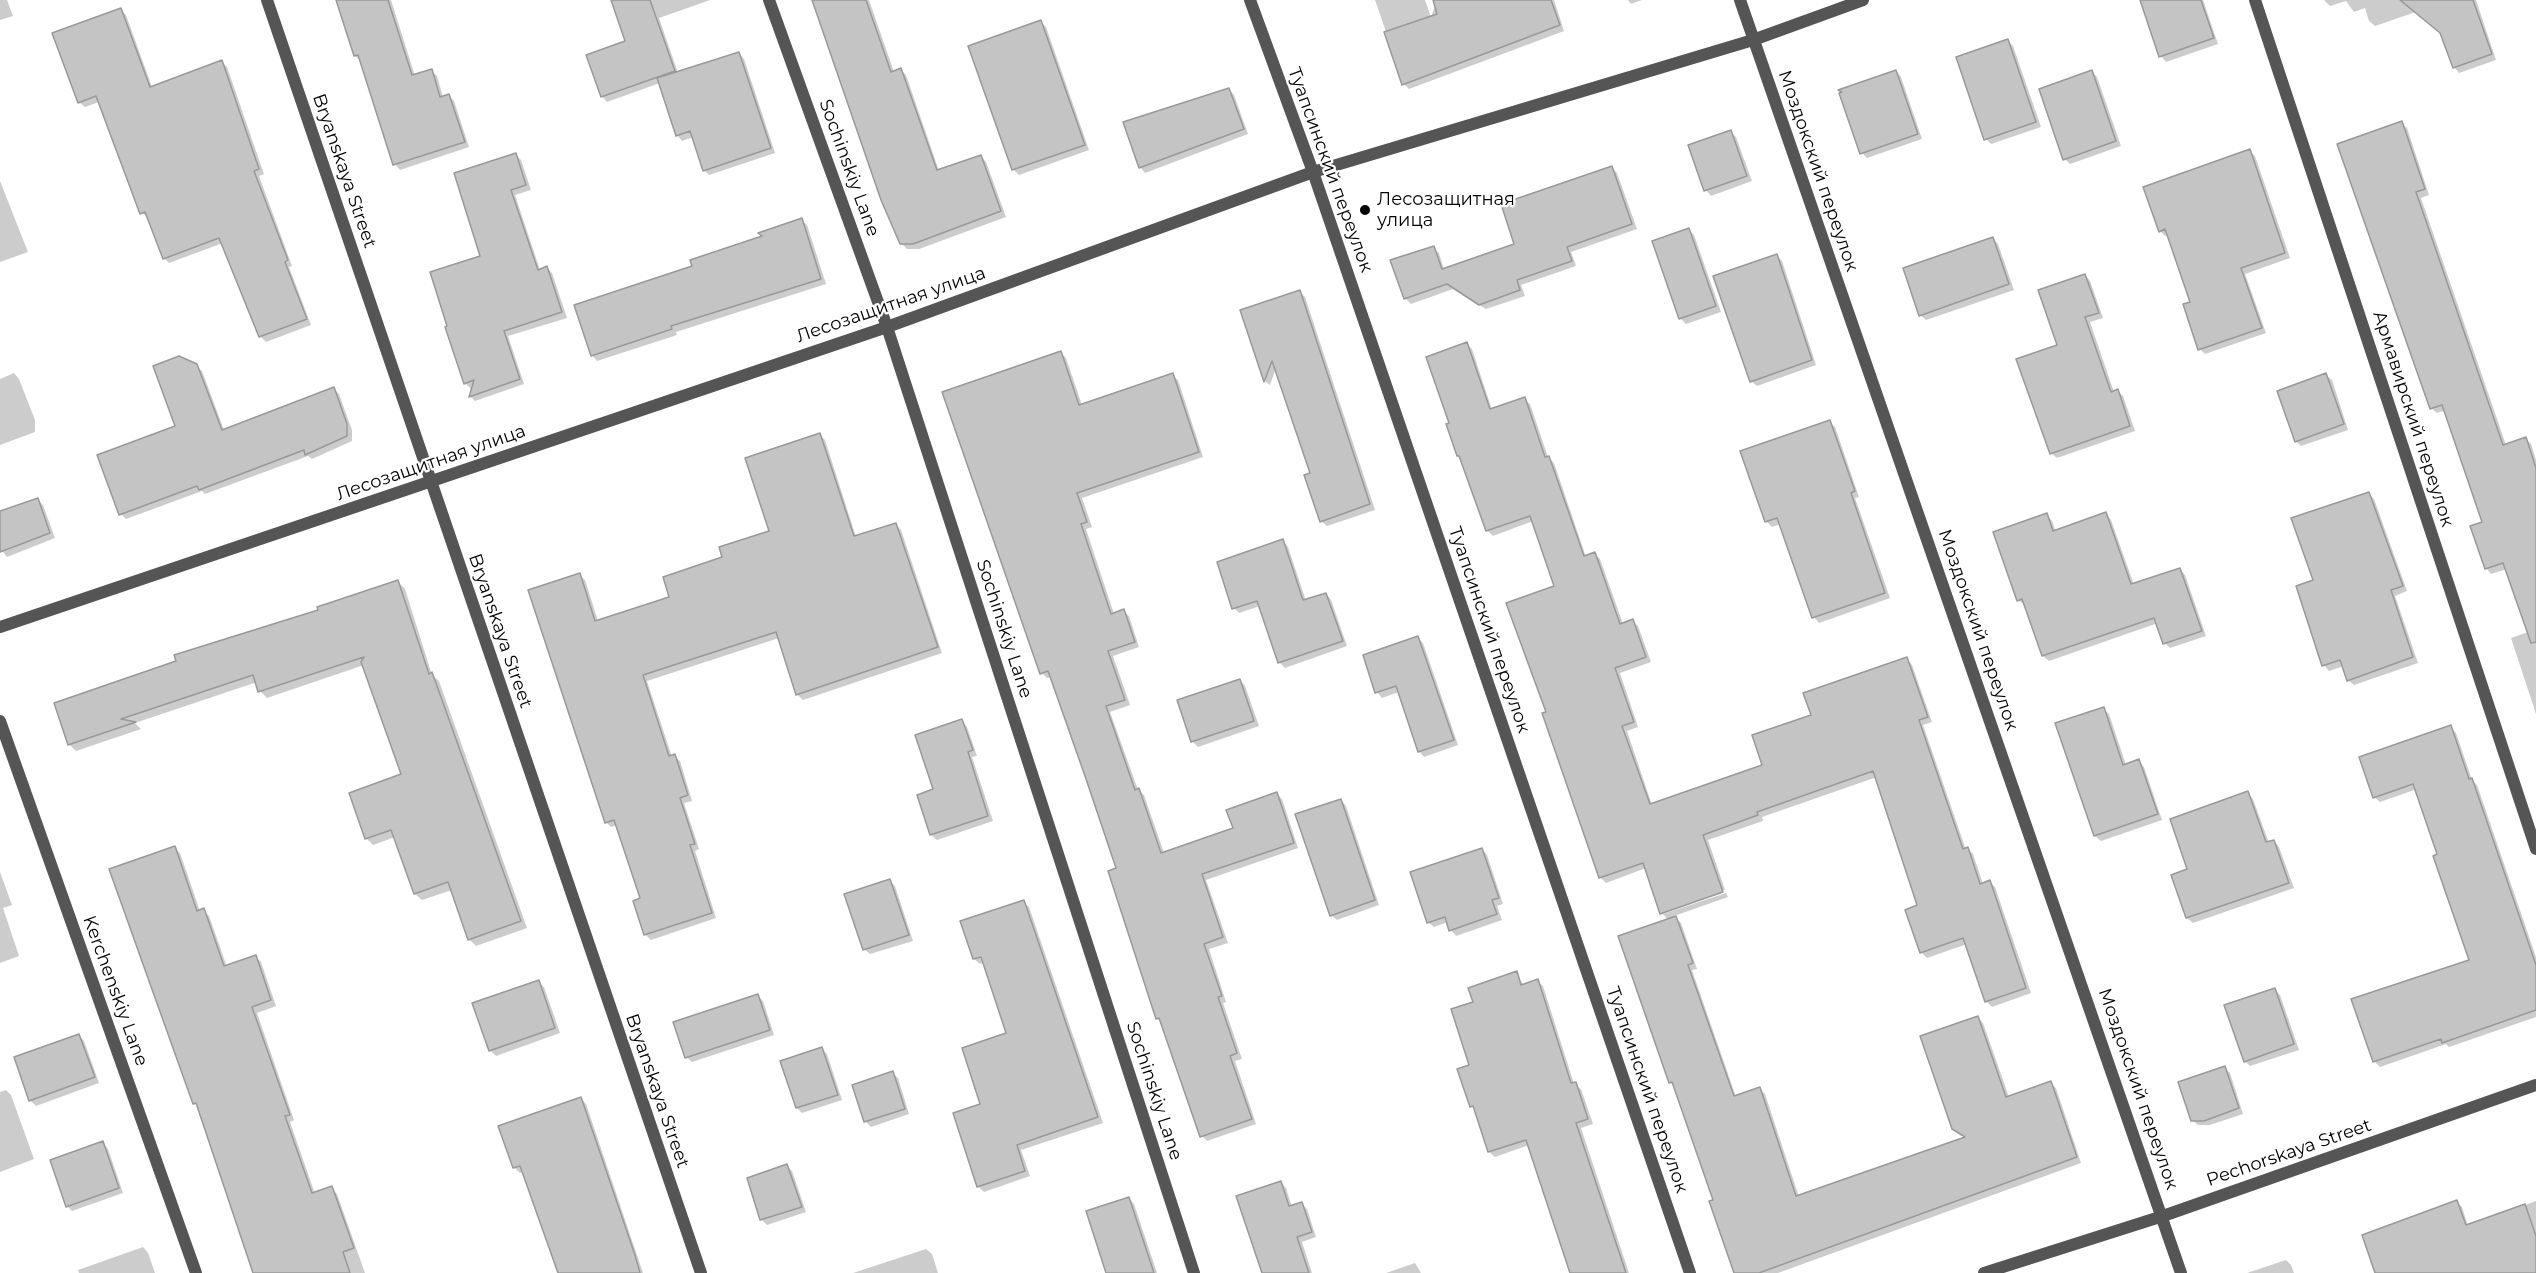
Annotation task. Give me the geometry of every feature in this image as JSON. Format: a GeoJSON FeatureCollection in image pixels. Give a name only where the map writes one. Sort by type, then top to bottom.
{"type":"FeatureCollection","features":[{"type":"Feature","properties":{"kind":"street","name":"Bryanskaya Street"},"geometry":{"type":"LineString","coordinates":[[267,0],[701,1273]]}},
{"type":"Feature","properties":{"kind":"street","name":"Sochinskiy Lane"},"geometry":{"type":"LineString","coordinates":[[770,0],[887,327],[1194,1273]]}},
{"type":"Feature","properties":{"kind":"street","name":"Туапсинский переулок"},"geometry":{"type":"LineString","coordinates":[[1250,0],[1313,172],[1690,1273]]}},
{"type":"Feature","properties":{"kind":"street","name":"Моздокский переулок"},"geometry":{"type":"LineString","coordinates":[[1740,0],[2181,1273]]}},
{"type":"Feature","properties":{"kind":"street","name":"Лесозащитная улица"},"geometry":{"type":"LineString","coordinates":[[0,627],[887,327],[1313,172],[1753,40],[1863,0]]}},
{"type":"Feature","properties":{"kind":"street","name":"Армавирский переулок"},"geometry":{"type":"LineString","coordinates":[[2255,0],[2536,849]]}},
{"type":"Feature","properties":{"kind":"street","name":"Kerchenskiy Lane"},"geometry":{"type":"LineString","coordinates":[[0,721],[196,1273]]}},
{"type":"Feature","properties":{"kind":"street","name":"Pechorskaya Street"},"geometry":{"type":"LineString","coordinates":[[1984,1273],[2163,1216],[2536,1085]]}},
{"type":"Feature","properties":{"kind":"building"},"geometry":{"type":"Polygon","coordinates":[[[336,0],[388,0],[412,75],[432,69],[440,97],[449,94],[465,142],[393,165],[358,55],[354,56],[336,0]]]}},
{"type":"Feature","properties":{"kind":"building"},"geometry":{"type":"Polygon","coordinates":[[[611,0],[650,0],[675,71],[601,97],[586,55],[625,41],[611,0]]]}},
{"type":"Feature","properties":{"kind":"building"},"geometry":{"type":"Polygon","coordinates":[[[812,0],[866,0],[891,72],[901,68],[937,170],[981,155],[1001,211],[913,244],[900,244],[881,200],[812,0]]]}},
{"type":"Feature","properties":{"kind":"building"},"geometry":{"type":"Polygon","coordinates":[[[1433,0],[1551,0],[1560,25],[1402,85],[1384,32],[1437,14],[1433,0]]]}},
{"type":"Feature","properties":{"kind":"building"},"geometry":{"type":"Polygon","coordinates":[[[2140,0],[2201,0],[2214,38],[2159,57],[2140,0]]]}},
{"type":"Feature","properties":{"kind":"building"},"geometry":{"type":"Polygon","coordinates":[[[2400,0],[2473,0],[2492,54],[2453,68],[2440,33],[2400,0]]]}},
{"type":"Feature","properties":{"kind":"building"},"geometry":{"type":"Polygon","coordinates":[[[121,8],[150,87],[222,60],[259,169],[254,171],[288,260],[285,262],[307,319],[259,337],[219,238],[163,259],[145,212],[140,214],[96,96],[78,103],[52,33],[121,8]]]}},
{"type":"Feature","properties":{"kind":"building"},"geometry":{"type":"Polygon","coordinates":[[[1041,20],[1085,145],[1012,170],[968,46],[1041,20]]]}},
{"type":"Feature","properties":{"kind":"building"},"geometry":{"type":"Polygon","coordinates":[[[2008,39],[2036,122],[1984,140],[1956,57],[2008,39]]]}},
{"type":"Feature","properties":{"kind":"building"},"geometry":{"type":"Polygon","coordinates":[[[739,52],[771,148],[703,171],[690,131],[676,136],[657,78],[739,52]]]}},
{"type":"Feature","properties":{"kind":"building"},"geometry":{"type":"Polygon","coordinates":[[[1896,70],[1918,134],[1860,154],[1839,93],[1842,92],[1838,90],[1896,70]]]}},
{"type":"Feature","properties":{"kind":"building"},"geometry":{"type":"Polygon","coordinates":[[[2092,70],[2116,141],[2063,160],[2039,89],[2092,70]]]}},
{"type":"Feature","properties":{"kind":"building"},"geometry":{"type":"Polygon","coordinates":[[[1229,88],[1244,129],[1139,168],[1123,122],[1229,88]]]}},
{"type":"Feature","properties":{"kind":"building"},"geometry":{"type":"Polygon","coordinates":[[[2402,121],[2425,189],[2416,192],[2503,445],[2526,437],[2536,468],[2536,642],[2531,643],[2503,563],[2485,569],[2470,526],[2482,522],[2442,405],[2430,409],[2337,144],[2402,121]]]}},
{"type":"Feature","properties":{"kind":"building"},"geometry":{"type":"Polygon","coordinates":[[[1731,130],[1747,176],[1704,191],[1688,145],[1731,130]]]}},
{"type":"Feature","properties":{"kind":"building"},"geometry":{"type":"Polygon","coordinates":[[[2250,149],[2285,253],[2241,268],[2262,328],[2198,350],[2183,304],[2190,302],[2165,229],[2159,232],[2143,187],[2250,149]]]}},
{"type":"Feature","properties":{"kind":"building"},"geometry":{"type":"Polygon","coordinates":[[[516,153],[526,185],[511,190],[538,270],[547,266],[562,312],[504,331],[520,379],[469,397],[474,380],[464,384],[430,272],[480,256],[454,173],[516,153]]]}},
{"type":"Feature","properties":{"kind":"building"},"geometry":{"type":"Polygon","coordinates":[[[1612,166],[1632,224],[1567,247],[1572,261],[1517,280],[1520,290],[1479,305],[1447,284],[1404,299],[1390,260],[1434,246],[1442,269],[1514,244],[1501,204],[1612,166]]]}},
{"type":"Feature","properties":{"kind":"building"},"geometry":{"type":"Polygon","coordinates":[[[802,218],[821,279],[671,326],[672,329],[591,356],[574,305],[692,266],[690,260],[762,236],[758,233],[802,218]]]}},
{"type":"Feature","properties":{"kind":"building"},"geometry":{"type":"Polygon","coordinates":[[[1689,228],[1716,306],[1679,319],[1652,241],[1689,228]]]}},
{"type":"Feature","properties":{"kind":"building"},"geometry":{"type":"Polygon","coordinates":[[[1993,237],[2009,284],[1919,316],[1903,268],[1993,237]]]}},
{"type":"Feature","properties":{"kind":"building"},"geometry":{"type":"Polygon","coordinates":[[[1777,254],[1812,360],[1750,382],[1713,276],[1777,254]]]}},
{"type":"Feature","properties":{"kind":"building"},"geometry":{"type":"Polygon","coordinates":[[[2085,274],[2099,313],[2085,317],[2111,392],[2118,389],[2130,426],[2050,454],[2016,359],[2057,345],[2038,290],[2085,274]]]}},
{"type":"Feature","properties":{"kind":"building"},"geometry":{"type":"Polygon","coordinates":[[[1300,290],[1370,504],[1320,522],[1304,475],[1310,473],[1272,361],[1264,382],[1240,310],[1300,290]]]}},
{"type":"Feature","properties":{"kind":"building"},"geometry":{"type":"Polygon","coordinates":[[[1467,342],[1490,409],[1525,397],[1545,457],[1549,456],[1584,556],[1595,552],[1620,624],[1633,619],[1646,657],[1615,668],[1634,722],[1622,726],[1650,804],[1762,765],[1752,735],[1811,715],[1803,693],[1907,657],[1928,717],[1919,720],[1963,849],[1968,847],[1980,884],[1990,880],[2026,988],[1985,1002],[1963,938],[1920,953],[1905,910],[1917,905],[1873,771],[1757,812],[1758,815],[1703,835],[1723,892],[1660,914],[1643,863],[1599,878],[1542,713],[1546,712],[1506,603],[1554,586],[1530,516],[1486,531],[1459,456],[1457,456],[1446,424],[1449,423],[1426,357],[1467,342]]]}},
{"type":"Feature","properties":{"kind":"building"},"geometry":{"type":"Polygon","coordinates":[[[1061,351],[1079,405],[1173,373],[1199,452],[1077,493],[1087,522],[1081,524],[1111,614],[1124,609],[1135,642],[1108,651],[1125,700],[1106,706],[1135,790],[1139,788],[1161,853],[1233,828],[1226,810],[1277,792],[1294,843],[1202,874],[1223,937],[1204,944],[1222,996],[1218,997],[1237,1053],[1230,1056],[1252,1119],[1200,1137],[1159,1018],[1156,1019],[1108,871],[1116,868],[1085,776],[1048,671],[1040,674],[942,392],[1061,351]]]}},
{"type":"Feature","properties":{"kind":"building"},"geometry":{"type":"Polygon","coordinates":[[[179,356],[197,364],[222,430],[334,387],[347,424],[347,436],[305,455],[304,450],[199,490],[197,486],[119,515],[97,455],[175,426],[153,366],[179,356]]]}},
{"type":"Feature","properties":{"kind":"building"},"geometry":{"type":"Polygon","coordinates":[[[2326,373],[2344,424],[2295,442],[2277,391],[2326,373]]]}},
{"type":"Feature","properties":{"kind":"building"},"geometry":{"type":"Polygon","coordinates":[[[1830,420],[1855,491],[1851,493],[1885,593],[1812,618],[1777,518],[1765,522],[1740,451],[1830,420]]]}},
{"type":"Feature","properties":{"kind":"building"},"geometry":{"type":"Polygon","coordinates":[[[820,433],[854,536],[896,523],[938,647],[796,695],[776,632],[643,675],[669,756],[675,754],[688,795],[680,798],[695,844],[690,845],[712,913],[644,935],[633,901],[640,898],[614,820],[605,823],[528,590],[580,573],[595,621],[669,597],[663,577],[722,557],[719,547],[769,531],[745,458],[820,433]]]}},
{"type":"Feature","properties":{"kind":"building"},"geometry":{"type":"Polygon","coordinates":[[[2369,492],[2403,586],[2391,590],[2413,657],[2347,681],[2340,660],[2322,666],[2296,586],[2313,580],[2291,518],[2369,492]]]}},
{"type":"Feature","properties":{"kind":"building"},"geometry":{"type":"Polygon","coordinates":[[[38,498],[50,533],[0,552],[0,511],[38,498]]]}},
{"type":"Feature","properties":{"kind":"building"},"geometry":{"type":"Polygon","coordinates":[[[2106,512],[2131,584],[2180,568],[2202,631],[2163,644],[2154,618],[2042,656],[2022,599],[2017,601],[1993,532],[2047,513],[2053,531],[2106,512]]]}},
{"type":"Feature","properties":{"kind":"building"},"geometry":{"type":"Polygon","coordinates":[[[1283,539],[1303,600],[1326,593],[1343,641],[1278,663],[1257,601],[1232,609],[1217,562],[1283,539]]]}},
{"type":"Feature","properties":{"kind":"building"},"geometry":{"type":"Polygon","coordinates":[[[398,580],[429,674],[432,672],[521,921],[468,940],[448,882],[414,894],[391,830],[365,839],[349,793],[401,774],[361,662],[364,657],[258,692],[253,675],[121,719],[136,722],[68,745],[54,703],[176,661],[174,655],[318,610],[317,607],[398,580]]]}},
{"type":"Feature","properties":{"kind":"building"},"geometry":{"type":"Polygon","coordinates":[[[1418,636],[1454,740],[1418,752],[1396,686],[1375,693],[1363,655],[1418,636]]]}},
{"type":"Feature","properties":{"kind":"building"},"geometry":{"type":"Polygon","coordinates":[[[1240,679],[1254,721],[1191,742],[1177,700],[1240,679]]]}},
{"type":"Feature","properties":{"kind":"building"},"geometry":{"type":"Polygon","coordinates":[[[2104,707],[2123,765],[2139,759],[2158,814],[2094,836],[2055,723],[2104,707]]]}},
{"type":"Feature","properties":{"kind":"building"},"geometry":{"type":"Polygon","coordinates":[[[962,719],[973,750],[968,752],[988,816],[930,835],[917,795],[933,789],[915,735],[962,719]]]}},
{"type":"Feature","properties":{"kind":"building"},"geometry":{"type":"Polygon","coordinates":[[[2451,725],[2469,779],[2472,778],[2536,965],[2536,1010],[2442,1043],[2441,1039],[2373,1062],[2351,999],[2469,960],[2433,856],[2437,854],[2413,784],[2373,798],[2359,757],[2451,725]]]}},
{"type":"Feature","properties":{"kind":"building"},"geometry":{"type":"Polygon","coordinates":[[[2248,791],[2266,842],[2274,840],[2289,883],[2186,918],[2171,875],[2187,869],[2170,819],[2248,791]]]}},
{"type":"Feature","properties":{"kind":"building"},"geometry":{"type":"Polygon","coordinates":[[[1341,799],[1375,900],[1330,916],[1295,814],[1341,799]]]}},
{"type":"Feature","properties":{"kind":"building"},"geometry":{"type":"Polygon","coordinates":[[[175,846],[197,911],[204,908],[224,966],[256,955],[271,1000],[252,1007],[290,1115],[285,1116],[312,1193],[332,1186],[354,1248],[343,1252],[350,1273],[253,1273],[196,1103],[193,1104],[109,869],[175,846]]]}},
{"type":"Feature","properties":{"kind":"building"},"geometry":{"type":"Polygon","coordinates":[[[1482,848],[1499,898],[1492,900],[1497,914],[1449,931],[1445,917],[1427,923],[1410,872],[1482,848]]]}},
{"type":"Feature","properties":{"kind":"building"},"geometry":{"type":"Polygon","coordinates":[[[890,879],[909,935],[863,950],[844,894],[890,879]]]}},
{"type":"Feature","properties":{"kind":"building"},"geometry":{"type":"Polygon","coordinates":[[[1024,900],[1098,1117],[1017,1145],[1025,1171],[977,1187],[953,1113],[980,1104],[962,1048],[1006,1033],[981,957],[973,959],[960,921],[1024,900]]]}},
{"type":"Feature","properties":{"kind":"building"},"geometry":{"type":"Polygon","coordinates":[[[1676,916],[1693,963],[1688,965],[1734,1096],[1760,1087],[1796,1196],[1965,1137],[1952,1129],[1920,1036],[1978,1016],[2006,1097],[2051,1081],[2077,1157],[1759,1273],[1734,1273],[1709,1201],[1713,1200],[1618,936],[1676,916]]]}},
{"type":"Feature","properties":{"kind":"building"},"geometry":{"type":"Polygon","coordinates":[[[1517,971],[1521,985],[1538,979],[1571,1083],[1576,1082],[1588,1119],[1576,1123],[1626,1273],[1570,1273],[1526,1140],[1488,1152],[1473,1106],[1470,1107],[1457,1069],[1469,1065],[1451,1009],[1473,1002],[1468,988],[1517,971]]]}},
{"type":"Feature","properties":{"kind":"building"},"geometry":{"type":"Polygon","coordinates":[[[539,980],[555,1028],[489,1051],[472,1003],[539,980]]]}},
{"type":"Feature","properties":{"kind":"building"},"geometry":{"type":"Polygon","coordinates":[[[2275,988],[2294,1044],[2244,1062],[2224,1005],[2275,988]]]}},
{"type":"Feature","properties":{"kind":"building"},"geometry":{"type":"Polygon","coordinates":[[[758,994],[770,1030],[685,1058],[673,1022],[758,994]]]}},
{"type":"Feature","properties":{"kind":"building"},"geometry":{"type":"Polygon","coordinates":[[[79,1034],[95,1077],[29,1101],[14,1057],[79,1034]]]}},
{"type":"Feature","properties":{"kind":"building"},"geometry":{"type":"Polygon","coordinates":[[[822,1047],[838,1095],[796,1108],[780,1061],[822,1047]]]}},
{"type":"Feature","properties":{"kind":"building"},"geometry":{"type":"Polygon","coordinates":[[[2225,1066],[2239,1108],[2204,1121],[2191,1121],[2178,1082],[2225,1066]]]}},
{"type":"Feature","properties":{"kind":"building"},"geometry":{"type":"Polygon","coordinates":[[[893,1071],[905,1109],[864,1122],[852,1085],[893,1071]]]}},
{"type":"Feature","properties":{"kind":"building"},"geometry":{"type":"Polygon","coordinates":[[[581,1097],[640,1273],[558,1273],[520,1166],[513,1168],[498,1126],[581,1097]]]}},
{"type":"Feature","properties":{"kind":"building"},"geometry":{"type":"Polygon","coordinates":[[[103,1141],[119,1188],[66,1207],[50,1160],[103,1141]]]}},
{"type":"Feature","properties":{"kind":"building"},"geometry":{"type":"Polygon","coordinates":[[[787,1164],[802,1207],[760,1220],[747,1178],[787,1164]]]}},
{"type":"Feature","properties":{"kind":"building"},"geometry":{"type":"Polygon","coordinates":[[[1281,1181],[1289,1206],[1302,1202],[1312,1232],[1297,1237],[1309,1273],[1262,1273],[1236,1196],[1281,1181]]]}},
{"type":"Feature","properties":{"kind":"building"},"geometry":{"type":"Polygon","coordinates":[[[1129,1197],[1154,1273],[1106,1273],[1086,1211],[1129,1197]]]}},
{"type":"Feature","properties":{"kind":"building"},"geometry":{"type":"Polygon","coordinates":[[[2457,1200],[2466,1225],[2525,1204],[2536,1236],[2536,1273],[2375,1273],[2362,1235],[2457,1200]]]}},
{"type":"Feature","properties":{"kind":"place","name":"Лесозащитная улица"},"geometry":{"type":"Point","coordinates":[1365,210]}}]}
